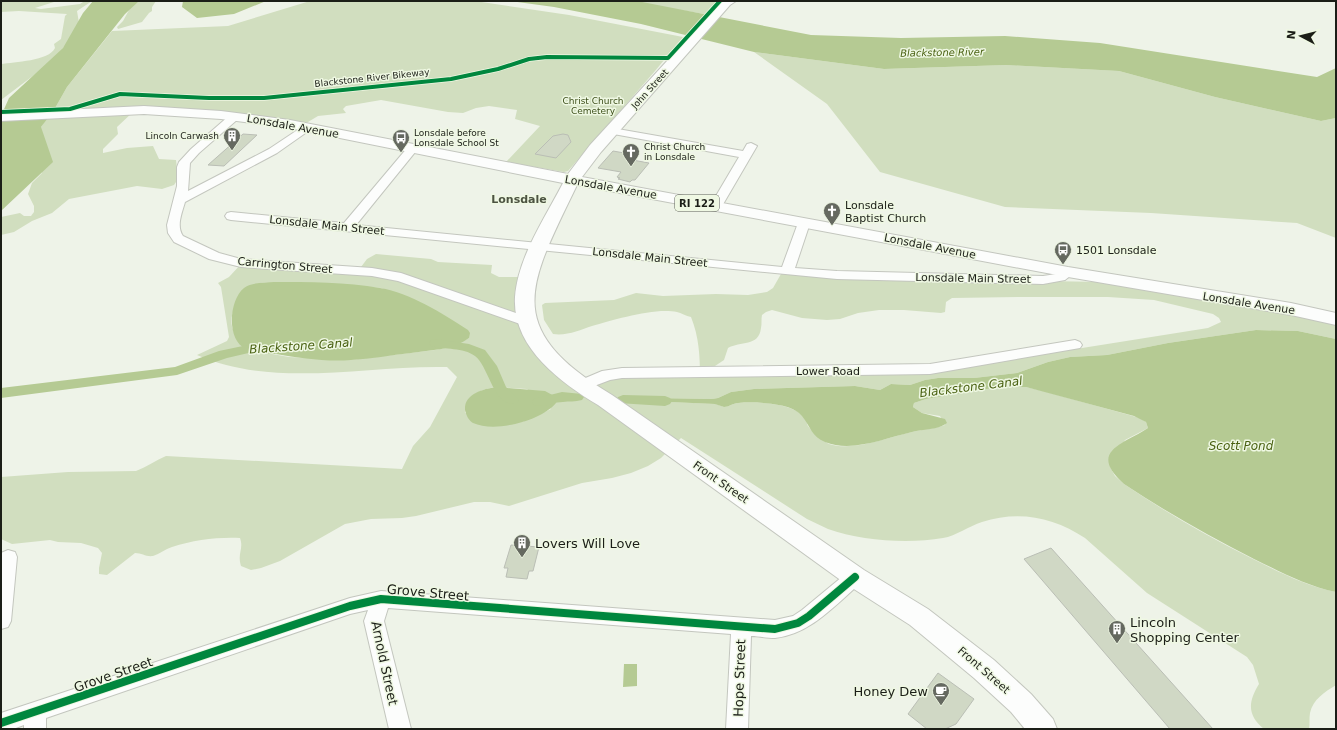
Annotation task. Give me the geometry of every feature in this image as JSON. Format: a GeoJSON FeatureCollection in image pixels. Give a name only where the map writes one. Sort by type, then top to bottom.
{"type":"FeatureCollection","features":[{"type":"Feature","properties":{"kind":"main road","name":"John Street"},"geometry":{"type":"LineString","coordinates":[[573,180],[581,166],[728,2]]}},
{"type":"Feature","properties":{"kind":"main road","name":"Lonsdale Avenue"},"geometry":{"type":"LineString","coordinates":[[1,118],[144,110],[234,117],[309,127],[412,149],[573,180],[1068,272],[1291,310],[1336,320]]}},
{"type":"Feature","properties":{"kind":"main road","name":"Front Street"},"geometry":{"type":"LineString","coordinates":[[573,180],[540,247],[526,287],[525,312],[531,331],[544,353],[550,360],[581,386],[606,400],[855,577],[919,617],[966,654],[1021,703],[1043,729]]}},
{"type":"Feature","properties":{"kind":"street"},"geometry":{"type":"LineString","coordinates":[[180,200],[183,186],[183,167],[185,162],[195,151],[234,117]]}},
{"type":"Feature","properties":{"kind":"street"},"geometry":{"type":"LineString","coordinates":[[180,200],[273,151],[309,127]]}},
{"type":"Feature","properties":{"kind":"street"},"geometry":{"type":"LineString","coordinates":[[612,131],[748,150],[716,206]]}},
{"type":"Feature","properties":{"kind":"street"},"geometry":{"type":"LineString","coordinates":[[348,227],[412,149]]}},
{"type":"Feature","properties":{"kind":"street","name":"Carrington Street"},"geometry":{"type":"LineString","coordinates":[[180,200],[173,225],[174,233],[178,239],[188,245],[214,256],[256,265],[372,272],[389,275],[423,284],[528,322]]}},
{"type":"Feature","properties":{"kind":"street","name":"Lonsdale Main Street"},"geometry":{"type":"LineString","coordinates":[[231,216],[837,275],[1043,280],[1060,277],[1068,272]]}},
{"type":"Feature","properties":{"kind":"street"},"geometry":{"type":"LineString","coordinates":[[787,271],[804,223]]}},
{"type":"Feature","properties":{"kind":"street","name":"Lower Road"},"geometry":{"type":"LineString","coordinates":[[581,386],[607,375],[622,373],[930,369],[1075,345]]}},
{"type":"Feature","properties":{"kind":"street"},"geometry":{"type":"LineString","coordinates":[[1,621],[8,557]]}},
{"type":"Feature","properties":{"kind":"street","name":"Grove Street"},"geometry":{"type":"LineString","coordinates":[[1,723],[36,720],[350,606],[381,598],[775,629],[798,623],[855,577]]}},
{"type":"Feature","properties":{"kind":"street","name":"Arnold Street"},"geometry":{"type":"LineString","coordinates":[[381,598],[374,620],[400,729]]}},
{"type":"Feature","properties":{"kind":"street","name":"Hope Street"},"geometry":{"type":"LineString","coordinates":[[737,729],[741,627]]}},
{"type":"Feature","properties":{"kind":"green space"},"geometry":{"type":"Polygon","coordinates":[[[1,1],[57,1],[35,8],[41,9],[80,4],[83,2],[82,1],[92,1],[77,11],[80,29],[50,63],[1,100],[1,64],[31,60],[46,56],[55,48],[54,44],[61,39],[65,16],[67,14],[19,11],[1,12],[1,1]]]}},
{"type":"Feature","properties":{"kind":"green space"},"geometry":{"type":"Polygon","coordinates":[[[134,1],[156,1],[152,7],[152,11],[142,22],[118,29],[117,27],[123,21],[134,1]]]}},
{"type":"Feature","properties":{"kind":"green space","name":"Christ Church Cemetery"},"geometry":{"type":"Polygon","coordinates":[[[310,1],[475,1],[569,15],[683,37],[568,171],[564,172],[506,162],[540,126],[515,119],[517,110],[489,106],[476,108],[463,113],[448,112],[381,100],[346,106],[343,109],[346,113],[318,116],[303,125],[140,106],[54,110],[67,87],[112,31],[228,26],[310,1]]]}},
{"type":"Feature","properties":{"kind":"green space"},"geometry":{"type":"Polygon","coordinates":[[[627,1],[729,1],[716,16],[627,1]]]}},
{"type":"Feature","properties":{"kind":"green space"},"geometry":{"type":"Polygon","coordinates":[[[754,52],[884,69],[1006,65],[1119,71],[1215,97],[1321,121],[1336,118],[1336,238],[1297,223],[1151,213],[1005,207],[880,172],[827,104],[754,52]]]}},
{"type":"Feature","properties":{"kind":"green space"},"geometry":{"type":"Polygon","coordinates":[[[89,112],[133,112],[117,127],[118,134],[103,149],[103,153],[127,148],[153,146],[159,159],[176,160],[178,179],[174,185],[162,189],[137,186],[69,199],[52,213],[32,221],[14,232],[1,235],[1,217],[20,213],[24,216],[31,216],[34,212],[34,206],[28,194],[32,183],[42,173],[41,127],[46,119],[89,112]]]}},
{"type":"Feature","properties":{"kind":"green space"},"geometry":{"type":"Polygon","coordinates":[[[376,254],[431,259],[438,262],[492,265],[491,273],[499,277],[530,277],[528,318],[574,377],[601,379],[700,377],[700,362],[696,332],[691,317],[677,312],[657,311],[622,318],[578,331],[553,334],[544,320],[542,305],[545,303],[614,300],[636,293],[663,296],[716,294],[748,295],[767,292],[773,288],[781,274],[831,277],[1103,282],[1296,315],[1336,324],[1336,339],[1298,331],[1256,330],[1168,343],[1107,355],[1070,357],[1048,362],[1017,373],[974,378],[938,378],[925,380],[910,385],[891,384],[880,390],[855,386],[754,389],[731,392],[712,399],[652,398],[648,399],[647,401],[716,404],[724,407],[736,403],[765,403],[785,406],[801,414],[806,420],[809,428],[824,441],[838,446],[870,443],[945,425],[940,416],[922,413],[913,407],[914,403],[926,399],[999,387],[1026,387],[1140,418],[1146,422],[1148,428],[1125,440],[1110,467],[1115,476],[1124,484],[1171,514],[1235,550],[1293,578],[1336,592],[1336,685],[1320,696],[1314,704],[1310,713],[1309,729],[1264,729],[1254,719],[1252,713],[1251,702],[1259,684],[1253,665],[1247,657],[1147,593],[1085,538],[1061,525],[1035,518],[1009,516],[982,522],[948,537],[930,540],[900,541],[870,539],[841,533],[828,529],[807,519],[681,438],[661,458],[648,466],[631,473],[582,483],[509,506],[490,502],[474,502],[416,516],[371,519],[345,524],[280,561],[251,570],[241,566],[240,538],[223,538],[189,542],[169,548],[153,556],[135,553],[107,575],[99,574],[102,553],[98,548],[81,543],[58,542],[50,540],[12,544],[1,539],[1,477],[68,472],[136,471],[166,456],[402,469],[413,446],[430,427],[457,377],[447,367],[289,373],[258,371],[227,365],[197,355],[227,341],[229,337],[221,287],[218,283],[229,277],[242,263],[358,271],[367,259],[376,254]],[[297,282],[260,283],[246,287],[236,304],[232,318],[234,332],[245,349],[289,357],[350,360],[435,350],[453,346],[469,338],[467,330],[421,303],[381,288],[297,282]],[[1108,297],[952,298],[946,302],[945,312],[941,313],[904,310],[879,310],[858,313],[840,319],[827,320],[802,318],[772,310],[762,315],[760,334],[757,338],[753,341],[728,348],[724,360],[712,368],[705,377],[925,373],[1208,328],[1221,322],[1219,318],[1213,314],[1154,300],[1108,297]],[[496,387],[474,394],[470,398],[465,407],[465,413],[522,422],[551,409],[527,389],[496,387]]]}},
{"type":"Feature","properties":{"kind":"water"},"geometry":{"type":"Polygon","coordinates":[[[93,1],[139,1],[125,14],[67,87],[54,110],[41,127],[53,162],[1,211],[1,116],[9,98],[63,48],[83,13],[93,1]]]}},
{"type":"Feature","properties":{"kind":"water"},"geometry":{"type":"Polygon","coordinates":[[[183,1],[266,1],[234,14],[197,18],[182,7],[183,1]]]}},
{"type":"Feature","properties":{"kind":"water","name":"Blackstone River"},"geometry":{"type":"Polygon","coordinates":[[[510,1],[637,1],[811,35],[901,38],[1005,36],[1100,43],[1317,77],[1336,68],[1336,118],[1321,121],[1215,97],[1119,71],[1006,65],[884,69],[754,52],[641,24],[554,7],[510,1]]]}},
{"type":"Feature","properties":{"kind":"water"},"geometry":{"type":"Polygon","coordinates":[[[258,283],[341,283],[380,288],[403,294],[426,304],[468,330],[470,333],[469,338],[456,345],[442,349],[351,360],[313,359],[260,353],[246,349],[235,337],[233,329],[232,320],[235,301],[239,294],[247,286],[258,283]]]}},
{"type":"Feature","properties":{"kind":"water","name":"Scott Pond"},"geometry":{"type":"Polygon","coordinates":[[[1256,330],[1298,331],[1336,339],[1336,592],[1314,586],[1284,574],[1254,559],[1188,523],[1124,484],[1113,473],[1109,464],[1109,456],[1120,444],[1148,428],[1146,422],[1134,416],[1026,387],[999,387],[926,399],[914,403],[913,407],[922,413],[945,419],[947,423],[939,427],[868,443],[846,446],[835,445],[821,440],[814,434],[797,411],[782,405],[736,403],[724,407],[715,404],[647,401],[647,399],[652,398],[712,399],[731,392],[754,389],[855,386],[880,390],[891,384],[910,385],[925,380],[938,378],[974,378],[1017,373],[1048,362],[1070,357],[1107,355],[1168,343],[1256,330]]]}},
{"type":"Feature","properties":{"kind":"water"},"geometry":{"type":"Polygon","coordinates":[[[496,387],[545,391],[556,397],[556,403],[540,415],[517,424],[493,427],[473,423],[468,418],[465,410],[468,400],[475,393],[496,387]]]}},
{"type":"Feature","properties":{"kind":"water"},"geometry":{"type":"Polygon","coordinates":[[[624,664],[637,664],[637,686],[623,687],[624,664]]]}},
{"type":"Feature","properties":{"kind":"building","name":"Lincoln Carwash"},"geometry":{"type":"Polygon","coordinates":[[[243,134],[257,135],[224,166],[208,165],[243,134]]]}},
{"type":"Feature","properties":{"kind":"building"},"geometry":{"type":"Polygon","coordinates":[[[563,134],[568,135],[571,142],[556,158],[535,154],[553,136],[563,134]]]}},
{"type":"Feature","properties":{"kind":"building","name":"Christ Church in Lonsdale"},"geometry":{"type":"Polygon","coordinates":[[[613,151],[630,154],[627,159],[649,163],[635,180],[630,182],[618,179],[620,178],[617,177],[621,172],[598,168],[613,151]]]}},
{"type":"Feature","properties":{"kind":"building","name":"Lovers Will Love"},"geometry":{"type":"Polygon","coordinates":[[[511,545],[539,547],[533,571],[529,571],[527,579],[506,577],[508,568],[504,568],[511,545]]]}},
{"type":"Feature","properties":{"kind":"building","name":"Lincoln Shopping Center"},"geometry":{"type":"Polygon","coordinates":[[[1051,548],[1213,729],[1170,729],[1024,559],[1051,548]]]}},
{"type":"Feature","properties":{"kind":"building","name":"Honey Dew"},"geometry":{"type":"Polygon","coordinates":[[[938,673],[974,699],[956,724],[945,729],[927,729],[908,714],[938,673]]]}},
{"type":"Feature","properties":{"kind":"waterway","name":"Blackstone Canal"},"geometry":{"type":"LineString","coordinates":[[435,343],[469,348],[480,353],[486,359],[501,389],[512,400]]}},
{"type":"Feature","properties":{"kind":"waterway","name":"Blackstone Canal"},"geometry":{"type":"LineString","coordinates":[[1,393],[177,371],[224,354],[262,346]]}},
{"type":"Feature","properties":{"kind":"waterway","name":"Blackstone Canal"},"geometry":{"type":"LineString","coordinates":[[539,402],[562,397],[577,397]]}},
{"type":"Feature","properties":{"kind":"waterway","name":"Blackstone Canal"},"geometry":{"type":"LineString","coordinates":[[623,400],[665,401]]}},
{"type":"Feature","properties":{"kind":"cycle path","name":"Blackstone River Bikeway"},"geometry":{"type":"LineString","coordinates":[[1,112],[70,109],[109,96],[120,94],[209,98],[264,98],[451,79],[498,69],[529,59],[547,57],[668,58],[720,1]]}},
{"type":"Feature","properties":{"kind":"cycle path"},"geometry":{"type":"LineString","coordinates":[[1,723],[350,606],[381,599],[775,629],[798,623],[809,616],[855,577]]}},
{"type":"Feature","properties":{"kind":"place","name":"Lincoln Carwash"},"geometry":{"type":"Point","coordinates":[232,151]}},
{"type":"Feature","properties":{"kind":"place","name":"Lonsdale before Lonsdale School St"},"geometry":{"type":"Point","coordinates":[401,153]}},
{"type":"Feature","properties":{"kind":"place","name":"Christ Church in Lonsdale"},"geometry":{"type":"Point","coordinates":[631,167]}},
{"type":"Feature","properties":{"kind":"place","name":"Lonsdale Baptist Church"},"geometry":{"type":"Point","coordinates":[832,226]}},
{"type":"Feature","properties":{"kind":"place","name":"1501 Lonsdale"},"geometry":{"type":"Point","coordinates":[1063,265]}},
{"type":"Feature","properties":{"kind":"place","name":"Lovers Will Love"},"geometry":{"type":"Point","coordinates":[522,558]}},
{"type":"Feature","properties":{"kind":"place","name":"Lincoln Shopping Center"},"geometry":{"type":"Point","coordinates":[1117,644]}},
{"type":"Feature","properties":{"kind":"place","name":"Honey Dew"},"geometry":{"type":"Point","coordinates":[941,706]}},
{"type":"Feature","properties":{"kind":"district","name":"Lonsdale"},"geometry":{"type":"Point","coordinates":[519,199]}}]}
